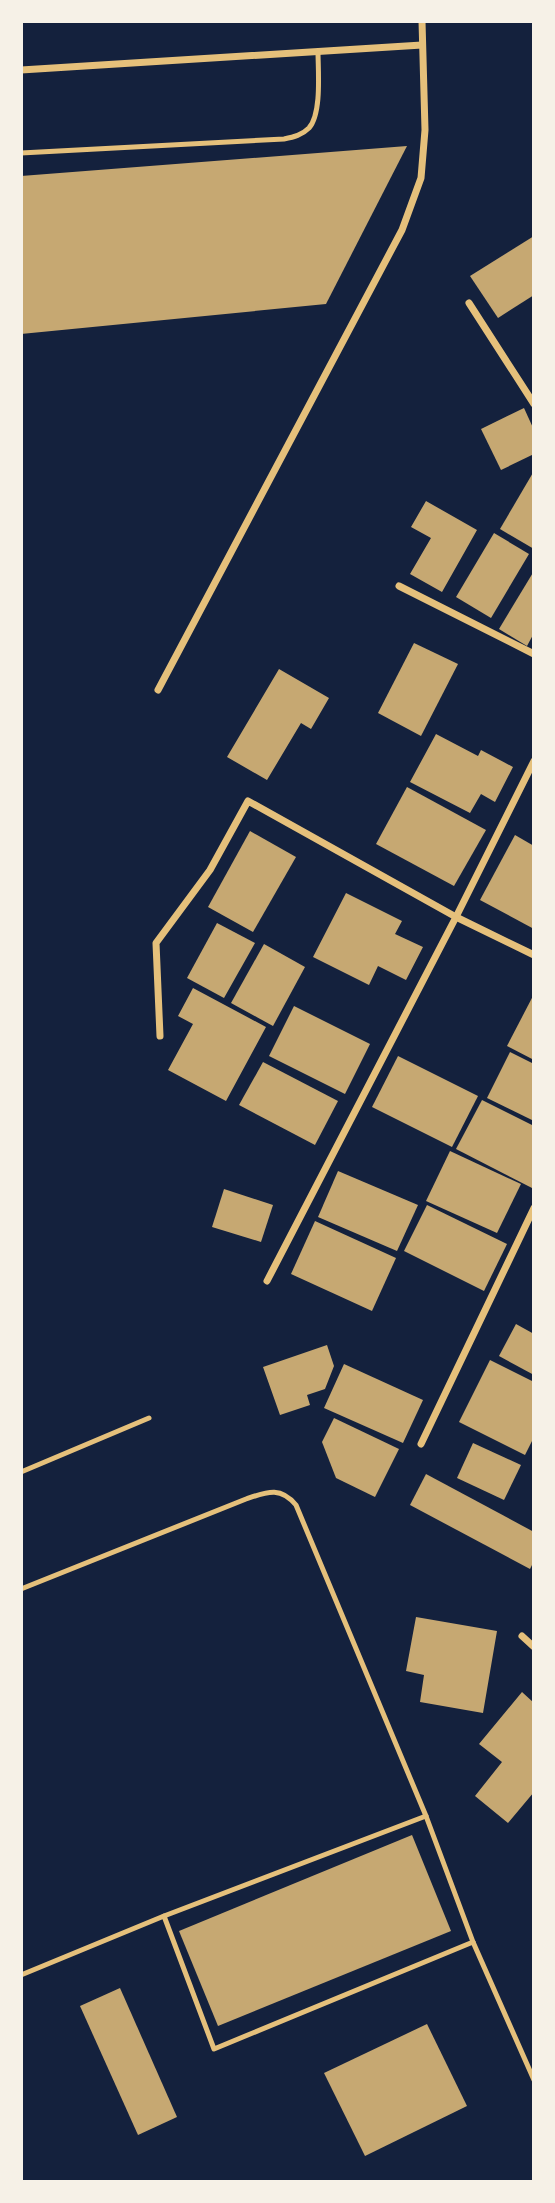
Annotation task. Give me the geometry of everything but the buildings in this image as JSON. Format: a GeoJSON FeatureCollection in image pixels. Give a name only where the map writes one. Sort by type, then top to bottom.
{"type":"FeatureCollection","features":[{"type":"Feature","properties":{"kind":"street"},"geometry":{"type":"LineString","coordinates":[[158,690],[402,230],[421,178],[425,130],[422,21]]}},
{"type":"Feature","properties":{"kind":"street"},"geometry":{"type":"LineString","coordinates":[[21,70],[422,45]]}},
{"type":"Feature","properties":{"kind":"street"},"geometry":{"type":"LineString","coordinates":[[469,303],[534,404]]}},
{"type":"Feature","properties":{"kind":"street"},"geometry":{"type":"LineString","coordinates":[[399,586],[534,654]]}},
{"type":"Feature","properties":{"kind":"street"},"geometry":{"type":"LineString","coordinates":[[267,1281],[456,918],[534,761]]}},
{"type":"Feature","properties":{"kind":"street"},"geometry":{"type":"LineString","coordinates":[[160,1035],[156,943],[210,870],[248,802],[456,918],[534,955]]}},
{"type":"Feature","properties":{"kind":"street"},"geometry":{"type":"LineString","coordinates":[[421,1444],[534,1208]]}},
{"type":"Feature","properties":{"kind":"street"},"geometry":{"type":"LineString","coordinates":[[522,1636],[534,1647]]}},
{"type":"Feature","properties":{"kind":"lane"},"geometry":{"type":"LineString","coordinates":[[21,153],[284,139],[300,135],[311,126],[317,107],[318,51]]}},
{"type":"Feature","properties":{"kind":"lane"},"geometry":{"type":"LineString","coordinates":[[21,1472],[149,1418]]}},
{"type":"Feature","properties":{"kind":"lane"},"geometry":{"type":"LineString","coordinates":[[21,1589],[265,1492],[283,1493],[296,1505],[426,1816],[473,1942],[534,2080]]}},
{"type":"Feature","properties":{"kind":"lane"},"geometry":{"type":"LineString","coordinates":[[21,1975],[164,1916],[426,1816]]}},
{"type":"Feature","properties":{"kind":"lane"},"geometry":{"type":"LineString","coordinates":[[164,1916],[214,2049],[473,1942]]}}]}
